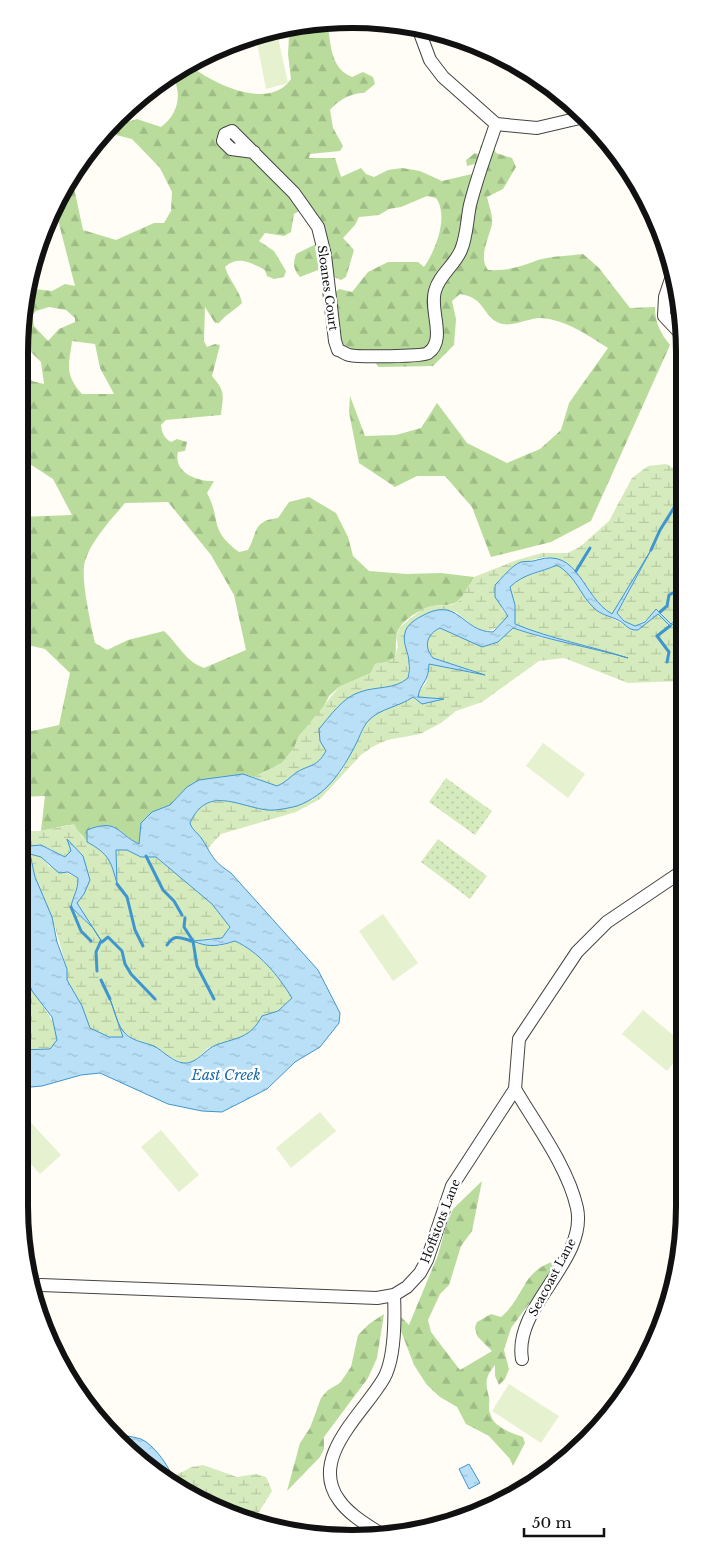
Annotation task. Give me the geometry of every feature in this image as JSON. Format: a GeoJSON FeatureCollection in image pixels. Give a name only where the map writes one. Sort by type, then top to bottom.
{"type":"FeatureCollection","features":[{"type":"Feature","properties":{"kind":"street"},"geometry":{"type":"LineString","coordinates":[[421,35],[430,60],[443,77],[496,124],[537,128],[577,119]]}},
{"type":"Feature","properties":{"kind":"street","name":"Sloanes Court"},"geometry":{"type":"LineString","coordinates":[[254,152],[294,193],[318,227],[325,254],[335,341],[338,350],[350,355],[416,357],[428,354],[435,346],[437,336],[434,292],[439,282],[457,260],[462,247],[475,187],[496,124]]}},
{"type":"Feature","properties":{"kind":"street"},"geometry":{"type":"LineString","coordinates":[[669,285],[665,297],[664,316],[676,328]]}},
{"type":"Feature","properties":{"kind":"street","name":"Hoffstots Lane"},"geometry":{"type":"LineString","coordinates":[[394,1295],[407,1287],[420,1273],[427,1260],[452,1186],[515,1089],[519,1039],[577,952],[607,922],[676,875]]}},
{"type":"Feature","properties":{"kind":"street","name":"Seacoast Lane"},"geometry":{"type":"LineString","coordinates":[[515,1089],[564,1173],[577,1209],[577,1220],[568,1253],[524,1330],[520,1349],[522,1359]]}},
{"type":"Feature","properties":{"kind":"street"},"geometry":{"type":"LineString","coordinates":[[41,1285],[377,1298],[394,1295],[393,1332],[385,1376],[346,1430],[329,1464],[331,1483],[339,1501],[376,1530]]}},
{"type":"Feature","properties":{"kind":"green space"},"geometry":{"type":"Polygon","coordinates":[[[328,28],[332,53],[335,61],[344,73],[352,77],[363,72],[373,77],[375,84],[364,93],[345,98],[330,110],[333,128],[343,146],[340,151],[310,154],[309,158],[335,158],[341,177],[361,168],[366,174],[374,177],[388,170],[402,168],[420,171],[442,181],[472,174],[478,163],[467,166],[466,160],[475,153],[480,155],[480,147],[483,143],[493,146],[496,153],[512,158],[516,167],[503,189],[487,197],[492,221],[484,253],[485,265],[488,270],[519,267],[543,259],[583,254],[599,268],[630,308],[655,307],[659,328],[670,345],[591,521],[551,542],[491,557],[472,507],[445,476],[417,476],[395,487],[359,463],[349,412],[350,396],[365,436],[396,435],[421,428],[437,403],[467,443],[507,463],[540,449],[561,430],[569,403],[608,348],[568,325],[550,319],[536,318],[514,324],[499,323],[489,316],[475,299],[460,294],[452,301],[456,319],[454,345],[433,366],[379,367],[366,352],[348,349],[341,344],[335,293],[339,289],[352,292],[368,272],[388,262],[418,262],[424,267],[433,252],[441,223],[440,205],[436,198],[427,196],[401,207],[389,209],[379,215],[359,217],[355,225],[343,238],[354,250],[346,277],[341,280],[318,270],[300,277],[295,269],[296,254],[318,243],[325,235],[322,223],[312,211],[301,211],[294,214],[291,232],[284,236],[265,233],[259,241],[274,251],[286,271],[284,277],[274,279],[267,276],[265,270],[245,261],[235,261],[225,267],[242,303],[219,323],[215,323],[205,307],[204,341],[207,347],[215,344],[220,345],[212,376],[220,386],[223,394],[221,415],[166,420],[161,425],[164,435],[171,442],[177,439],[187,442],[185,451],[178,452],[179,466],[194,478],[214,481],[207,493],[219,531],[229,544],[239,552],[248,550],[260,524],[270,519],[278,518],[289,502],[309,497],[336,513],[348,537],[353,556],[369,571],[406,574],[441,573],[474,577],[461,598],[456,602],[429,607],[406,620],[397,633],[395,657],[388,662],[375,664],[371,673],[339,687],[329,696],[323,708],[299,736],[294,748],[282,763],[254,777],[243,774],[199,780],[187,787],[170,805],[152,812],[141,823],[139,844],[111,826],[87,830],[87,842],[81,834],[68,825],[41,831],[45,796],[28,797],[28,732],[59,725],[70,673],[45,649],[28,645],[28,517],[72,515],[53,479],[28,463],[28,375],[32,381],[44,384],[41,362],[28,349],[30,310],[34,289],[52,291],[65,284],[75,286],[57,218],[74,186],[83,230],[116,240],[154,223],[164,223],[171,211],[172,192],[160,168],[132,139],[112,134],[122,124],[137,119],[161,127],[172,116],[175,109],[178,95],[175,80],[194,69],[225,86],[240,91],[255,94],[269,93],[281,89],[291,79],[288,54],[289,37],[287,34],[328,28]],[[49,307],[36,311],[32,315],[34,326],[48,341],[59,329],[75,322],[75,318],[66,310],[49,307]],[[72,341],[69,369],[72,381],[76,387],[82,394],[114,394],[100,368],[95,344],[72,341]],[[168,502],[125,503],[92,545],[85,561],[84,578],[95,643],[107,650],[128,640],[164,631],[187,657],[204,668],[246,650],[234,595],[211,555],[168,502]]]}},
{"type":"Feature","properties":{"kind":"green space"},"geometry":{"type":"Polygon","coordinates":[[[278,37],[288,83],[266,89],[257,42],[278,37]]]}},
{"type":"Feature","properties":{"kind":"green space"},"geometry":{"type":"Polygon","coordinates":[[[666,464],[676,469],[676,620],[671,624],[660,612],[635,626],[624,621],[616,610],[623,603],[638,573],[612,614],[603,608],[568,564],[558,559],[544,557],[520,563],[501,608],[508,616],[501,624],[488,631],[482,630],[469,623],[455,611],[404,641],[409,662],[408,678],[391,686],[359,692],[320,741],[326,751],[319,762],[277,786],[267,784],[254,777],[282,763],[294,748],[299,736],[339,687],[371,673],[375,664],[388,662],[395,657],[398,646],[396,637],[400,627],[421,610],[430,606],[451,605],[459,601],[474,577],[517,560],[542,553],[568,553],[581,546],[609,521],[632,478],[648,466],[666,464]]]}},
{"type":"Feature","properties":{"kind":"green space"},"geometry":{"type":"Polygon","coordinates":[[[557,565],[564,569],[588,600],[625,625],[638,630],[658,614],[670,626],[676,622],[676,681],[628,683],[564,658],[539,661],[482,702],[456,711],[441,723],[420,734],[387,740],[372,747],[361,755],[320,799],[296,812],[221,834],[209,847],[208,853],[190,823],[195,811],[209,802],[228,800],[269,810],[312,800],[342,771],[368,720],[385,708],[413,697],[416,701],[429,699],[418,697],[419,691],[426,683],[429,664],[480,674],[433,658],[427,645],[429,637],[440,628],[461,638],[492,645],[513,628],[539,637],[605,651],[535,632],[515,624],[515,605],[510,587],[527,576],[557,565]]]}},
{"type":"Feature","properties":{"kind":"green space"},"geometry":{"type":"Polygon","coordinates":[[[543,743],[585,774],[568,798],[526,766],[543,743]]]}},
{"type":"Feature","properties":{"kind":"green space"},"geometry":{"type":"Polygon","coordinates":[[[446,778],[492,811],[475,835],[429,802],[446,778]]]}},
{"type":"Feature","properties":{"kind":"green space"},"geometry":{"type":"Polygon","coordinates":[[[74,824],[83,838],[104,851],[111,862],[116,881],[116,850],[127,850],[141,857],[156,856],[212,904],[230,927],[222,938],[200,939],[220,946],[235,941],[244,946],[267,965],[292,998],[278,1011],[262,1016],[254,1030],[242,1037],[208,1048],[193,1062],[183,1063],[156,1048],[132,1038],[123,1031],[114,1012],[123,1037],[109,1037],[89,1028],[82,1006],[67,980],[67,969],[55,927],[35,877],[30,854],[41,857],[49,866],[78,878],[71,907],[94,930],[77,903],[87,886],[88,871],[81,856],[68,841],[71,851],[65,857],[47,847],[28,847],[28,831],[41,831],[74,824]]]}},
{"type":"Feature","properties":{"kind":"green space"},"geometry":{"type":"Polygon","coordinates":[[[438,839],[487,876],[470,899],[421,862],[438,839]]]}},
{"type":"Feature","properties":{"kind":"green space"},"geometry":{"type":"Polygon","coordinates":[[[383,914],[418,963],[393,981],[359,931],[383,914]]]}},
{"type":"Feature","properties":{"kind":"green space"},"geometry":{"type":"Polygon","coordinates":[[[28,981],[54,1025],[57,1041],[50,1049],[28,1050],[28,981]]]}},
{"type":"Feature","properties":{"kind":"green space"},"geometry":{"type":"Polygon","coordinates":[[[643,1010],[676,1038],[676,1060],[667,1071],[622,1034],[643,1010]]]}},
{"type":"Feature","properties":{"kind":"green space"},"geometry":{"type":"Polygon","coordinates":[[[320,1112],[336,1131],[291,1168],[276,1148],[320,1112]]]}},
{"type":"Feature","properties":{"kind":"green space"},"geometry":{"type":"Polygon","coordinates":[[[28,1120],[61,1155],[40,1174],[28,1161],[28,1120]]]}},
{"type":"Feature","properties":{"kind":"green space"},"geometry":{"type":"Polygon","coordinates":[[[161,1130],[199,1175],[179,1192],[141,1147],[161,1130]]]}},
{"type":"Feature","properties":{"kind":"green space"},"geometry":{"type":"Polygon","coordinates":[[[482,1181],[472,1231],[461,1246],[449,1285],[440,1294],[428,1320],[431,1332],[460,1370],[492,1351],[477,1336],[475,1327],[477,1322],[491,1314],[501,1317],[515,1301],[535,1271],[555,1261],[542,1286],[511,1328],[504,1350],[509,1369],[505,1379],[499,1385],[495,1376],[495,1365],[489,1373],[487,1380],[489,1409],[492,1418],[503,1429],[523,1437],[525,1443],[513,1466],[510,1459],[489,1436],[466,1424],[457,1407],[440,1397],[427,1385],[414,1365],[401,1331],[401,1317],[409,1325],[438,1255],[453,1209],[482,1181]]]}},
{"type":"Feature","properties":{"kind":"green space"},"geometry":{"type":"Polygon","coordinates":[[[384,1314],[377,1358],[368,1378],[324,1437],[324,1449],[320,1457],[287,1491],[300,1443],[310,1428],[321,1398],[328,1390],[340,1383],[351,1367],[358,1335],[369,1324],[384,1314]]]}},
{"type":"Feature","properties":{"kind":"green space"},"geometry":{"type":"Polygon","coordinates":[[[509,1384],[559,1416],[541,1443],[492,1411],[509,1384]]]}},
{"type":"Feature","properties":{"kind":"green space"},"geometry":{"type":"Polygon","coordinates":[[[203,1465],[237,1477],[256,1474],[266,1477],[272,1491],[257,1516],[248,1513],[208,1497],[175,1478],[174,1476],[192,1467],[203,1465]]]}},
{"type":"Feature","properties":{"kind":"water","name":"East Creek"},"geometry":{"type":"Polygon","coordinates":[[[651,550],[617,613],[624,621],[635,626],[645,622],[656,609],[671,624],[676,620],[676,622],[670,626],[658,614],[638,630],[635,630],[594,608],[574,580],[557,565],[527,576],[510,587],[515,605],[515,624],[543,634],[628,658],[513,628],[498,642],[482,647],[440,628],[429,637],[427,645],[433,658],[485,675],[429,664],[428,675],[418,697],[444,699],[422,704],[413,697],[374,716],[365,725],[351,754],[339,773],[325,789],[308,801],[294,807],[270,810],[234,802],[214,801],[205,804],[197,811],[190,823],[214,858],[231,873],[318,970],[340,1013],[339,1023],[320,1047],[295,1062],[267,1089],[222,1112],[202,1111],[168,1104],[100,1073],[81,1075],[42,1086],[28,1087],[28,1050],[50,1049],[57,1040],[52,1017],[32,991],[28,980],[28,846],[41,845],[65,857],[71,851],[67,839],[83,856],[90,880],[84,894],[77,903],[102,942],[93,928],[71,907],[78,878],[68,872],[59,873],[41,857],[30,854],[35,877],[52,917],[57,942],[67,969],[67,980],[82,1006],[90,1028],[109,1037],[123,1037],[118,1021],[123,1031],[137,1041],[154,1046],[176,1061],[186,1063],[194,1061],[212,1047],[248,1033],[262,1016],[278,1011],[292,998],[267,965],[244,946],[235,941],[214,946],[193,941],[222,938],[230,927],[212,904],[156,857],[141,857],[127,850],[116,850],[117,884],[113,869],[105,854],[87,842],[87,830],[111,826],[139,844],[141,823],[152,812],[170,805],[187,787],[199,780],[243,774],[277,786],[297,772],[317,763],[326,751],[320,741],[319,729],[342,702],[354,694],[391,686],[408,678],[409,665],[404,637],[407,628],[411,624],[418,618],[433,611],[443,610],[452,612],[482,630],[493,632],[508,616],[495,597],[495,585],[521,562],[551,558],[562,561],[579,576],[594,597],[612,614],[651,550]]]}},
{"type":"Feature","properties":{"kind":"water"},"geometry":{"type":"Polygon","coordinates":[[[123,1435],[141,1439],[147,1443],[159,1454],[172,1476],[138,1450],[123,1435]]]}},
{"type":"Feature","properties":{"kind":"water"},"geometry":{"type":"Polygon","coordinates":[[[469,1464],[480,1483],[469,1489],[459,1469],[469,1464]]]}},
{"type":"Feature","properties":{"kind":"waterway"},"geometry":{"type":"LineString","coordinates":[[651,550],[660,530],[676,505]]}},
{"type":"Feature","properties":{"kind":"waterway"},"geometry":{"type":"LineString","coordinates":[[576,571],[590,548]]}},
{"type":"Feature","properties":{"kind":"waterway"},"geometry":{"type":"LineString","coordinates":[[660,612],[667,606],[669,595],[676,592]]}},
{"type":"Feature","properties":{"kind":"waterway"},"geometry":{"type":"LineString","coordinates":[[667,662],[669,652],[657,636],[670,626]]}},
{"type":"Feature","properties":{"kind":"waterway"},"geometry":{"type":"LineString","coordinates":[[146,856],[163,890],[174,901],[182,915]]}},
{"type":"Feature","properties":{"kind":"waterway"},"geometry":{"type":"LineString","coordinates":[[117,884],[127,897],[135,930],[143,946]]}},
{"type":"Feature","properties":{"kind":"waterway"},"geometry":{"type":"LineString","coordinates":[[71,907],[81,931],[91,941]]}},
{"type":"Feature","properties":{"kind":"waterway"},"geometry":{"type":"LineString","coordinates":[[185,918],[184,927],[193,941],[197,966],[214,999]]}},
{"type":"Feature","properties":{"kind":"waterway"},"geometry":{"type":"LineString","coordinates":[[102,942],[108,937],[122,951],[125,964],[131,974],[155,999]]}},
{"type":"Feature","properties":{"kind":"waterway"},"geometry":{"type":"LineString","coordinates":[[167,945],[175,938],[192,941]]}},
{"type":"Feature","properties":{"kind":"waterway"},"geometry":{"type":"LineString","coordinates":[[97,971],[96,952],[101,941]]}},
{"type":"Feature","properties":{"kind":"waterway"},"geometry":{"type":"LineString","coordinates":[[101,980],[110,999]]}}]}
